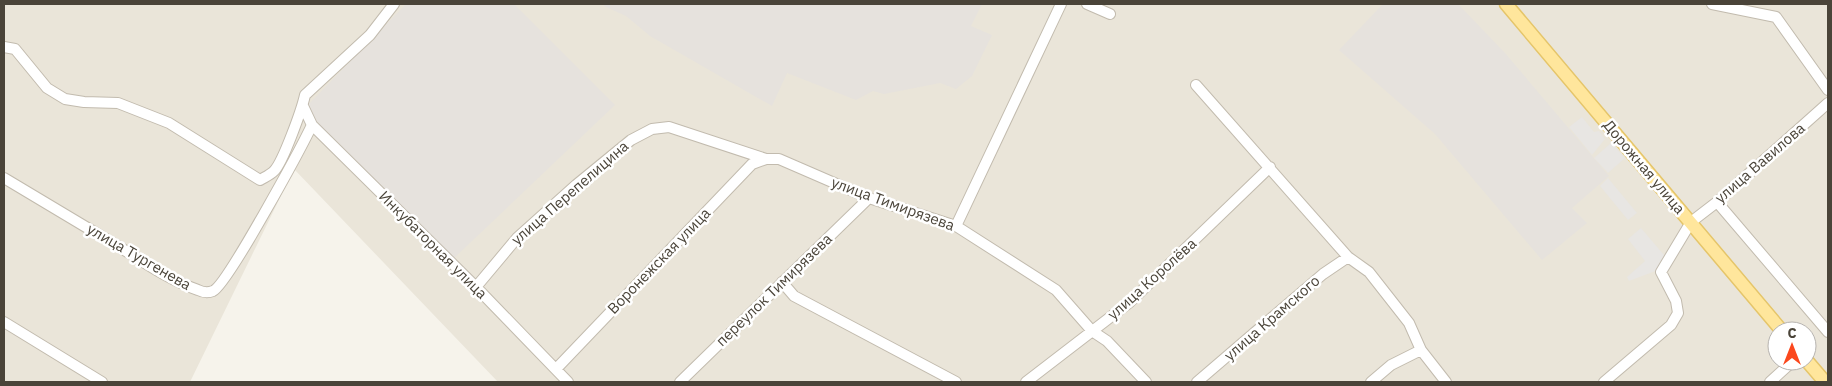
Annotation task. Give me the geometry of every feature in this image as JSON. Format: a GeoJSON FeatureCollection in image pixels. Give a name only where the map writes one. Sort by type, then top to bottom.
{"type":"FeatureCollection","features":[{"type":"Feature","properties":{"kind":"main road","name":"Дорожная улица"},"geometry":{"type":"LineString","coordinates":[[1506,4],[1774,321]]}},
{"type":"Feature","properties":{"kind":"main road"},"geometry":{"type":"LineString","coordinates":[[1816,371],[1825,382]]}},
{"type":"Feature","properties":{"kind":"street"},"geometry":{"type":"LineString","coordinates":[[4,46],[15,49],[47,88],[65,99],[84,102],[118,103],[169,123],[260,180],[274,172],[280,162],[303,106],[305,96],[370,35],[394,4]]}},
{"type":"Feature","properties":{"kind":"street"},"geometry":{"type":"LineString","coordinates":[[956,226],[1061,4]]}},
{"type":"Feature","properties":{"kind":"street"},"geometry":{"type":"LineString","coordinates":[[1087,4],[1110,14]]}},
{"type":"Feature","properties":{"kind":"street"},"geometry":{"type":"LineString","coordinates":[[1712,4],[1776,18],[1828,90]]}},
{"type":"Feature","properties":{"kind":"street"},"geometry":{"type":"LineString","coordinates":[[1196,85],[1348,257],[1369,272],[1409,322],[1421,350],[1446,382]]}},
{"type":"Feature","properties":{"kind":"street","name":"улица Вавилова"},"geometry":{"type":"LineString","coordinates":[[1691,222],[1717,202],[1828,103]]}},
{"type":"Feature","properties":{"kind":"street","name":"Инкубаторная улица"},"geometry":{"type":"LineString","coordinates":[[303,106],[312,125],[476,287],[568,382]]}},
{"type":"Feature","properties":{"kind":"street","name":"улица Тургенева"},"geometry":{"type":"LineString","coordinates":[[4,178],[186,286],[207,292],[214,290],[228,271],[256,226],[312,125]]}},
{"type":"Feature","properties":{"kind":"street","name":"улица Перепелицина"},"geometry":{"type":"LineString","coordinates":[[476,287],[517,238],[576,184],[631,140],[652,129],[669,127],[766,159]]}},
{"type":"Feature","properties":{"kind":"street","name":"улица Тимирязева"},"geometry":{"type":"LineString","coordinates":[[766,159],[779,159],[868,198],[956,226],[1056,290],[1092,331],[1107,341],[1146,382]]}},
{"type":"Feature","properties":{"kind":"street","name":"Воронежская улица"},"geometry":{"type":"LineString","coordinates":[[556,369],[752,164],[766,159]]}},
{"type":"Feature","properties":{"kind":"street","name":"улица Королёва"},"geometry":{"type":"LineString","coordinates":[[1026,382],[1130,302],[1270,167]]}},
{"type":"Feature","properties":{"kind":"street","name":"переулок Тимирязева"},"geometry":{"type":"LineString","coordinates":[[680,382],[868,198]]}},
{"type":"Feature","properties":{"kind":"street"},"geometry":{"type":"LineString","coordinates":[[1717,202],[1828,332]]}},
{"type":"Feature","properties":{"kind":"street"},"geometry":{"type":"LineString","coordinates":[[1604,382],[1671,326],[1678,313],[1676,301],[1661,272],[1691,222]]}},
{"type":"Feature","properties":{"kind":"street","name":"улица Крамского"},"geometry":{"type":"LineString","coordinates":[[1197,382],[1323,274],[1348,257]]}},
{"type":"Feature","properties":{"kind":"street"},"geometry":{"type":"LineString","coordinates":[[782,282],[794,296],[956,382]]}},
{"type":"Feature","properties":{"kind":"street"},"geometry":{"type":"LineString","coordinates":[[4,322],[102,382]]}},
{"type":"Feature","properties":{"kind":"street"},"geometry":{"type":"LineString","coordinates":[[1371,382],[1391,365],[1421,350]]}},
{"type":"Feature","properties":{"kind":"street"},"geometry":{"type":"LineString","coordinates":[[1770,382],[1782,371]]}},
{"type":"Feature","properties":{"kind":"shaded area"},"geometry":{"type":"Polygon","coordinates":[[[4,4],[1828,4],[1828,382],[498,382],[294,169],[190,382],[4,382],[4,4]]]}},
{"type":"Feature","properties":{"kind":"shaded area"},"geometry":{"type":"Polygon","coordinates":[[[406,4],[514,4],[615,105],[451,261],[304,109],[406,4]]]}},
{"type":"Feature","properties":{"kind":"shaded area"},"geometry":{"type":"Polygon","coordinates":[[[605,4],[982,4],[971,26],[992,35],[972,76],[956,89],[940,83],[884,94],[873,91],[856,100],[787,73],[772,106],[650,36],[626,16],[604,6],[605,4]]]}},
{"type":"Feature","properties":{"kind":"shaded area"},"geometry":{"type":"Polygon","coordinates":[[[1383,4],[1458,4],[1505,53],[1609,176],[1572,208],[1587,223],[1542,260],[1435,134],[1339,50],[1383,4]]]}},
{"type":"Feature","properties":{"kind":"shaded area"},"geometry":{"type":"Polygon","coordinates":[[[1582,117],[1594,132],[1599,131],[1605,139],[1592,155],[1569,127],[1582,117]]]}},
{"type":"Feature","properties":{"kind":"shaded area"},"geometry":{"type":"Polygon","coordinates":[[[1611,143],[1625,158],[1608,173],[1594,158],[1611,143]]]}},
{"type":"Feature","properties":{"kind":"shaded area"},"geometry":{"type":"Polygon","coordinates":[[[1608,178],[1637,213],[1628,220],[1600,186],[1608,178]]]}},
{"type":"Feature","properties":{"kind":"shaded area"},"geometry":{"type":"Polygon","coordinates":[[[1641,228],[1664,255],[1666,261],[1658,270],[1629,281],[1627,277],[1645,261],[1628,239],[1641,228]]]}}]}
